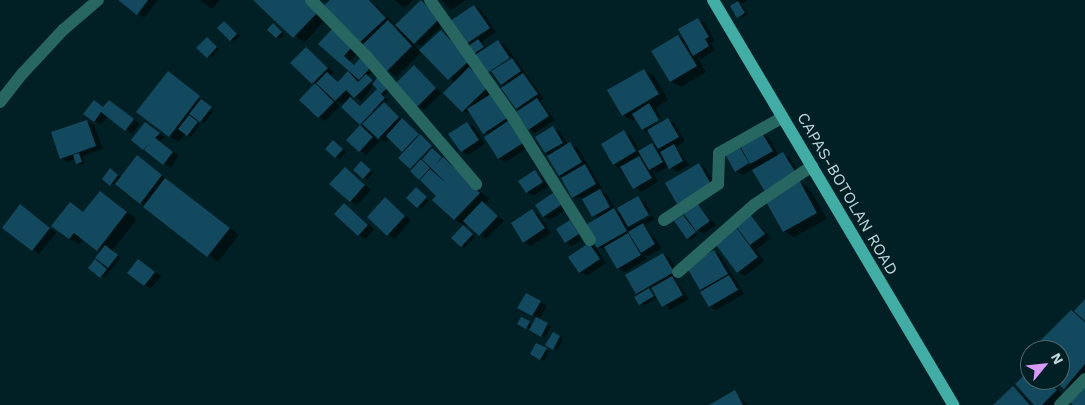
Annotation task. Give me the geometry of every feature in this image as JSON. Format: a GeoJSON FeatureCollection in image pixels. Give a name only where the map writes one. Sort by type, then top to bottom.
{"type":"FeatureCollection","features":[{"type":"Feature","properties":{"kind":"main road","name":"CAPAS-BOTOLAN ROAD"},"geometry":{"type":"LineString","coordinates":[[713,0],[953,405]]}},
{"type":"Feature","properties":{"kind":"street"},"geometry":{"type":"LineString","coordinates":[[0,102],[63,30],[98,0]]}},
{"type":"Feature","properties":{"kind":"street"},"geometry":{"type":"LineString","coordinates":[[311,0],[366,56],[476,184]]}},
{"type":"Feature","properties":{"kind":"street"},"geometry":{"type":"LineString","coordinates":[[430,0],[510,113],[590,240]]}},
{"type":"Feature","properties":{"kind":"street"},"geometry":{"type":"LineString","coordinates":[[664,220],[718,184],[719,154],[783,117]]}},
{"type":"Feature","properties":{"kind":"street"},"geometry":{"type":"LineString","coordinates":[[678,272],[754,205],[812,166]]}},
{"type":"Feature","properties":{"kind":"street"},"geometry":{"type":"LineString","coordinates":[[1060,405],[1085,379]]}},
{"type":"Feature","properties":{"kind":"building"},"geometry":{"type":"Polygon","coordinates":[[[118,0],[148,0],[137,15],[118,0]]]}},
{"type":"Feature","properties":{"kind":"building"},"geometry":{"type":"Polygon","coordinates":[[[253,0],[309,0],[320,10],[293,38],[253,0]]]}},
{"type":"Feature","properties":{"kind":"building"},"geometry":{"type":"Polygon","coordinates":[[[330,0],[369,0],[386,18],[358,44],[324,5],[330,0]]]}},
{"type":"Feature","properties":{"kind":"building"},"geometry":{"type":"Polygon","coordinates":[[[421,0],[439,19],[414,44],[395,25],[421,0]]]}},
{"type":"Feature","properties":{"kind":"building"},"geometry":{"type":"Polygon","coordinates":[[[738,1],[745,13],[737,18],[730,6],[738,1]]]}},
{"type":"Feature","properties":{"kind":"building"},"geometry":{"type":"Polygon","coordinates":[[[474,5],[490,28],[466,44],[450,21],[474,5]]]}},
{"type":"Feature","properties":{"kind":"building"},"geometry":{"type":"Polygon","coordinates":[[[698,18],[709,37],[705,39],[709,46],[693,56],[678,29],[698,18]]]}},
{"type":"Feature","properties":{"kind":"building"},"geometry":{"type":"Polygon","coordinates":[[[388,20],[412,46],[385,73],[360,47],[388,20]]]}},
{"type":"Feature","properties":{"kind":"building"},"geometry":{"type":"Polygon","coordinates":[[[224,21],[237,34],[230,41],[217,28],[224,21]]]}},
{"type":"Feature","properties":{"kind":"building"},"geometry":{"type":"Polygon","coordinates":[[[273,23],[282,32],[276,38],[267,30],[273,23]]]}},
{"type":"Feature","properties":{"kind":"building"},"geometry":{"type":"Polygon","coordinates":[[[332,29],[351,48],[344,56],[354,65],[360,58],[370,68],[359,80],[318,44],[332,29]]]}},
{"type":"Feature","properties":{"kind":"building"},"geometry":{"type":"Polygon","coordinates":[[[441,30],[470,60],[448,80],[419,50],[441,30]]]}},
{"type":"Feature","properties":{"kind":"building"},"geometry":{"type":"Polygon","coordinates":[[[678,35],[697,66],[670,82],[651,51],[678,35]]]}},
{"type":"Feature","properties":{"kind":"building"},"geometry":{"type":"Polygon","coordinates":[[[207,37],[217,47],[207,58],[196,48],[207,37]]]}},
{"type":"Feature","properties":{"kind":"building"},"geometry":{"type":"Polygon","coordinates":[[[478,39],[484,47],[472,55],[467,47],[478,39]]]}},
{"type":"Feature","properties":{"kind":"building"},"geometry":{"type":"Polygon","coordinates":[[[498,40],[510,58],[487,73],[475,55],[498,40]]]}},
{"type":"Feature","properties":{"kind":"building"},"geometry":{"type":"Polygon","coordinates":[[[306,47],[328,68],[312,84],[290,63],[306,47]]]}},
{"type":"Feature","properties":{"kind":"building"},"geometry":{"type":"Polygon","coordinates":[[[512,58],[521,71],[501,85],[491,71],[512,58]]]}},
{"type":"Feature","properties":{"kind":"building"},"geometry":{"type":"Polygon","coordinates":[[[414,65],[436,88],[417,107],[395,84],[414,65]]]}},
{"type":"Feature","properties":{"kind":"building"},"geometry":{"type":"Polygon","coordinates":[[[469,67],[488,87],[462,112],[443,93],[469,67]]]}},
{"type":"Feature","properties":{"kind":"building"},"geometry":{"type":"Polygon","coordinates":[[[644,69],[659,94],[622,116],[607,90],[644,69]]]}},
{"type":"Feature","properties":{"kind":"building"},"geometry":{"type":"Polygon","coordinates":[[[168,71],[200,96],[169,137],[136,112],[168,71]]]}},
{"type":"Feature","properties":{"kind":"building"},"geometry":{"type":"Polygon","coordinates":[[[348,71],[358,82],[366,74],[373,80],[354,98],[346,90],[335,101],[316,83],[327,72],[338,82],[348,71]]]}},
{"type":"Feature","properties":{"kind":"building"},"geometry":{"type":"Polygon","coordinates":[[[523,73],[538,94],[516,109],[501,88],[523,73]]]}},
{"type":"Feature","properties":{"kind":"building"},"geometry":{"type":"Polygon","coordinates":[[[378,77],[388,87],[381,94],[385,98],[360,125],[341,107],[350,97],[360,106],[377,89],[372,84],[378,77]]]}},
{"type":"Feature","properties":{"kind":"building"},"geometry":{"type":"Polygon","coordinates":[[[315,83],[334,102],[318,118],[299,100],[315,83]]]}},
{"type":"Feature","properties":{"kind":"building"},"geometry":{"type":"Polygon","coordinates":[[[491,94],[507,118],[483,134],[467,109],[491,94]]]}},
{"type":"Feature","properties":{"kind":"building"},"geometry":{"type":"Polygon","coordinates":[[[537,98],[549,116],[528,130],[516,112],[537,98]]]}},
{"type":"Feature","properties":{"kind":"building"},"geometry":{"type":"Polygon","coordinates":[[[201,99],[212,107],[200,122],[189,114],[201,99]]]}},
{"type":"Feature","properties":{"kind":"building"},"geometry":{"type":"Polygon","coordinates":[[[94,100],[103,107],[109,100],[134,119],[125,131],[101,112],[94,122],[83,114],[94,100]]]}},
{"type":"Feature","properties":{"kind":"building"},"geometry":{"type":"Polygon","coordinates":[[[384,102],[399,117],[378,139],[362,124],[384,102]]]}},
{"type":"Feature","properties":{"kind":"building"},"geometry":{"type":"Polygon","coordinates":[[[649,103],[659,120],[642,130],[632,114],[649,103]]]}},
{"type":"Feature","properties":{"kind":"building"},"geometry":{"type":"Polygon","coordinates":[[[189,115],[198,122],[187,136],[178,129],[189,115]]]}},
{"type":"Feature","properties":{"kind":"building"},"geometry":{"type":"Polygon","coordinates":[[[402,118],[419,134],[402,152],[386,136],[402,118]]]}},
{"type":"Feature","properties":{"kind":"building"},"geometry":{"type":"Polygon","coordinates":[[[668,118],[679,137],[658,149],[647,130],[668,118]]]}},
{"type":"Feature","properties":{"kind":"building"},"geometry":{"type":"Polygon","coordinates":[[[87,120],[96,146],[60,159],[51,132],[87,120]]]}},
{"type":"Feature","properties":{"kind":"building"},"geometry":{"type":"Polygon","coordinates":[[[508,121],[523,143],[498,159],[484,137],[508,121]]]}},
{"type":"Feature","properties":{"kind":"building"},"geometry":{"type":"Polygon","coordinates":[[[145,122],[160,133],[143,150],[131,140],[145,122]]]}},
{"type":"Feature","properties":{"kind":"building"},"geometry":{"type":"Polygon","coordinates":[[[467,122],[479,140],[461,152],[448,134],[467,122]]]}},
{"type":"Feature","properties":{"kind":"building"},"geometry":{"type":"Polygon","coordinates":[[[360,125],[373,137],[359,152],[346,140],[360,125]]]}},
{"type":"Feature","properties":{"kind":"building"},"geometry":{"type":"Polygon","coordinates":[[[553,126],[563,143],[545,153],[535,137],[553,126]]]}},
{"type":"Feature","properties":{"kind":"building"},"geometry":{"type":"Polygon","coordinates":[[[624,130],[636,151],[613,165],[601,144],[624,130]]]}},
{"type":"Feature","properties":{"kind":"building"},"geometry":{"type":"Polygon","coordinates":[[[762,133],[773,151],[750,164],[740,146],[762,133]]]}},
{"type":"Feature","properties":{"kind":"building"},"geometry":{"type":"Polygon","coordinates":[[[420,134],[432,146],[410,169],[398,158],[420,134]]]}},
{"type":"Feature","properties":{"kind":"building"},"geometry":{"type":"Polygon","coordinates":[[[154,137],[173,152],[163,165],[144,150],[154,137]]]}},
{"type":"Feature","properties":{"kind":"building"},"geometry":{"type":"Polygon","coordinates":[[[333,140],[343,149],[335,158],[325,149],[333,140]]]}},
{"type":"Feature","properties":{"kind":"building"},"geometry":{"type":"Polygon","coordinates":[[[570,142],[582,162],[559,176],[547,156],[570,142]]]}},
{"type":"Feature","properties":{"kind":"building"},"geometry":{"type":"Polygon","coordinates":[[[652,143],[663,162],[649,170],[638,151],[652,143]]]}},
{"type":"Feature","properties":{"kind":"building"},"geometry":{"type":"Polygon","coordinates":[[[674,144],[683,161],[669,169],[660,152],[674,144]]]}},
{"type":"Feature","properties":{"kind":"building"},"geometry":{"type":"Polygon","coordinates":[[[739,146],[749,163],[735,172],[725,154],[739,146]]]}},
{"type":"Feature","properties":{"kind":"building"},"geometry":{"type":"Polygon","coordinates":[[[432,148],[442,157],[435,165],[443,157],[480,193],[454,220],[432,200],[436,196],[420,180],[430,169],[447,184],[422,159],[432,148]]]}},
{"type":"Feature","properties":{"kind":"building"},"geometry":{"type":"Polygon","coordinates":[[[783,152],[796,173],[765,192],[752,170],[783,152]]]}},
{"type":"Feature","properties":{"kind":"building"},"geometry":{"type":"Polygon","coordinates":[[[79,153],[82,162],[76,164],[73,155],[79,153]]]}},
{"type":"Feature","properties":{"kind":"building"},"geometry":{"type":"Polygon","coordinates":[[[137,155],[162,175],[140,204],[115,184],[137,155]]]}},
{"type":"Feature","properties":{"kind":"building"},"geometry":{"type":"Polygon","coordinates":[[[639,156],[652,178],[633,189],[620,167],[639,156]]]}},
{"type":"Feature","properties":{"kind":"building"},"geometry":{"type":"Polygon","coordinates":[[[421,159],[430,168],[419,180],[410,171],[421,159]]]}},
{"type":"Feature","properties":{"kind":"building"},"geometry":{"type":"Polygon","coordinates":[[[361,161],[371,170],[363,179],[353,170],[361,161]]]}},
{"type":"Feature","properties":{"kind":"building"},"geometry":{"type":"Polygon","coordinates":[[[699,163],[711,184],[677,204],[665,183],[699,163]]]}},
{"type":"Feature","properties":{"kind":"building"},"geometry":{"type":"Polygon","coordinates":[[[585,164],[596,184],[572,198],[561,178],[585,164]]]}},
{"type":"Feature","properties":{"kind":"building"},"geometry":{"type":"Polygon","coordinates":[[[345,167],[365,185],[350,202],[329,184],[345,167]]]}},
{"type":"Feature","properties":{"kind":"building"},"geometry":{"type":"Polygon","coordinates":[[[110,168],[118,175],[110,186],[102,179],[110,168]]]}},
{"type":"Feature","properties":{"kind":"building"},"geometry":{"type":"Polygon","coordinates":[[[535,170],[543,182],[526,193],[518,181],[535,170]]]}},
{"type":"Feature","properties":{"kind":"building"},"geometry":{"type":"Polygon","coordinates":[[[165,178],[230,228],[207,257],[143,207],[165,178]]]}},
{"type":"Feature","properties":{"kind":"building"},"geometry":{"type":"Polygon","coordinates":[[[799,180],[817,213],[783,232],[765,200],[799,180]]]}},
{"type":"Feature","properties":{"kind":"building"},"geometry":{"type":"Polygon","coordinates":[[[416,187],[427,197],[417,208],[406,198],[416,187]]]}},
{"type":"Feature","properties":{"kind":"building"},"geometry":{"type":"Polygon","coordinates":[[[600,189],[610,207],[592,217],[582,199],[600,189]]]}},
{"type":"Feature","properties":{"kind":"building"},"geometry":{"type":"Polygon","coordinates":[[[100,191],[127,212],[97,251],[74,233],[69,239],[51,226],[70,202],[83,212],[100,191]]]}},
{"type":"Feature","properties":{"kind":"building"},"geometry":{"type":"Polygon","coordinates":[[[553,193],[561,205],[543,217],[535,205],[553,193]]]}},
{"type":"Feature","properties":{"kind":"building"},"geometry":{"type":"Polygon","coordinates":[[[638,196],[649,215],[628,227],[617,208],[638,196]]]}},
{"type":"Feature","properties":{"kind":"building"},"geometry":{"type":"Polygon","coordinates":[[[385,197],[405,216],[387,236],[367,217],[385,197]]]}},
{"type":"Feature","properties":{"kind":"building"},"geometry":{"type":"Polygon","coordinates":[[[482,201],[498,216],[479,236],[463,221],[482,201]]]}},
{"type":"Feature","properties":{"kind":"building"},"geometry":{"type":"Polygon","coordinates":[[[344,203],[368,225],[358,236],[334,214],[344,203]]]}},
{"type":"Feature","properties":{"kind":"building"},"geometry":{"type":"Polygon","coordinates":[[[697,203],[710,221],[696,231],[684,214],[697,203]]]}},
{"type":"Feature","properties":{"kind":"building"},"geometry":{"type":"Polygon","coordinates":[[[20,204],[50,228],[32,251],[2,228],[20,204]]]}},
{"type":"Feature","properties":{"kind":"building"},"geometry":{"type":"Polygon","coordinates":[[[614,208],[627,231],[597,248],[584,226],[614,208]]]}},
{"type":"Feature","properties":{"kind":"building"},"geometry":{"type":"Polygon","coordinates":[[[532,209],[545,228],[523,243],[511,223],[532,209]]]}},
{"type":"Feature","properties":{"kind":"building"},"geometry":{"type":"Polygon","coordinates":[[[749,213],[765,234],[750,245],[735,225],[749,213]]]}},
{"type":"Feature","properties":{"kind":"building"},"geometry":{"type":"Polygon","coordinates":[[[683,215],[696,232],[687,239],[674,221],[683,215]]]}},
{"type":"Feature","properties":{"kind":"building"},"geometry":{"type":"Polygon","coordinates":[[[570,220],[579,234],[565,243],[556,229],[570,220]]]}},
{"type":"Feature","properties":{"kind":"building"},"geometry":{"type":"Polygon","coordinates":[[[643,223],[655,244],[641,253],[628,232],[643,223]]]}},
{"type":"Feature","properties":{"kind":"building"},"geometry":{"type":"Polygon","coordinates":[[[463,225],[473,234],[461,247],[451,238],[463,225]]]}},
{"type":"Feature","properties":{"kind":"building"},"geometry":{"type":"Polygon","coordinates":[[[735,226],[758,257],[737,273],[714,242],[735,226]]]}},
{"type":"Feature","properties":{"kind":"building"},"geometry":{"type":"Polygon","coordinates":[[[628,233],[641,255],[617,269],[604,247],[628,233]]]}},
{"type":"Feature","properties":{"kind":"building"},"geometry":{"type":"Polygon","coordinates":[[[589,243],[600,259],[579,273],[568,257],[589,243]]]}},
{"type":"Feature","properties":{"kind":"building"},"geometry":{"type":"Polygon","coordinates":[[[105,245],[118,255],[108,268],[95,258],[105,245]]]}},
{"type":"Feature","properties":{"kind":"building"},"geometry":{"type":"Polygon","coordinates":[[[714,250],[728,274],[700,290],[686,266],[714,250]]]}},
{"type":"Feature","properties":{"kind":"building"},"geometry":{"type":"Polygon","coordinates":[[[663,253],[674,272],[636,294],[625,275],[663,253]]]}},
{"type":"Feature","properties":{"kind":"building"},"geometry":{"type":"Polygon","coordinates":[[[95,259],[107,269],[100,278],[88,268],[95,259]]]}},
{"type":"Feature","properties":{"kind":"building"},"geometry":{"type":"Polygon","coordinates":[[[138,259],[155,272],[144,286],[127,273],[138,259]]]}},
{"type":"Feature","properties":{"kind":"building"},"geometry":{"type":"Polygon","coordinates":[[[729,275],[738,290],[709,307],[700,292],[729,275]]]}},
{"type":"Feature","properties":{"kind":"building"},"geometry":{"type":"Polygon","coordinates":[[[672,276],[683,295],[662,307],[651,288],[672,276]]]}},
{"type":"Feature","properties":{"kind":"building"},"geometry":{"type":"Polygon","coordinates":[[[649,288],[654,296],[639,305],[634,297],[649,288]]]}},
{"type":"Feature","properties":{"kind":"building"},"geometry":{"type":"Polygon","coordinates":[[[526,293],[541,301],[532,316],[517,308],[526,293]]]}},
{"type":"Feature","properties":{"kind":"building"},"geometry":{"type":"Polygon","coordinates":[[[1085,299],[1085,321],[1074,311],[1085,299]]]}},
{"type":"Feature","properties":{"kind":"building"},"geometry":{"type":"Polygon","coordinates":[[[1071,310],[1085,322],[1085,364],[1070,382],[1070,340],[1041,340],[1071,310]]]}},
{"type":"Feature","properties":{"kind":"building"},"geometry":{"type":"Polygon","coordinates":[[[521,317],[530,321],[526,329],[517,324],[521,317]]]}},
{"type":"Feature","properties":{"kind":"building"},"geometry":{"type":"Polygon","coordinates":[[[536,317],[548,323],[541,337],[529,330],[536,317]]]}},
{"type":"Feature","properties":{"kind":"building"},"geometry":{"type":"Polygon","coordinates":[[[553,332],[560,336],[553,350],[545,345],[553,332]]]}},
{"type":"Feature","properties":{"kind":"building"},"geometry":{"type":"Polygon","coordinates":[[[536,343],[547,348],[540,360],[530,354],[536,343]]]}},
{"type":"Feature","properties":{"kind":"building"},"geometry":{"type":"Polygon","coordinates":[[[1020,379],[1020,390],[1015,384],[1020,379]]]}},
{"type":"Feature","properties":{"kind":"building"},"geometry":{"type":"Polygon","coordinates":[[[1013,386],[1030,405],[993,405],[1013,386]]]}},
{"type":"Feature","properties":{"kind":"building"},"geometry":{"type":"Polygon","coordinates":[[[1085,386],[1085,405],[1073,405],[1069,401],[1085,386]]]}},
{"type":"Feature","properties":{"kind":"building"},"geometry":{"type":"Polygon","coordinates":[[[735,390],[743,405],[709,405],[735,390]]]}},
{"type":"Feature","properties":{"kind":"building"},"geometry":{"type":"Polygon","coordinates":[[[1020,390],[1057,390],[1042,405],[1034,405],[1020,390]]]}}]}
